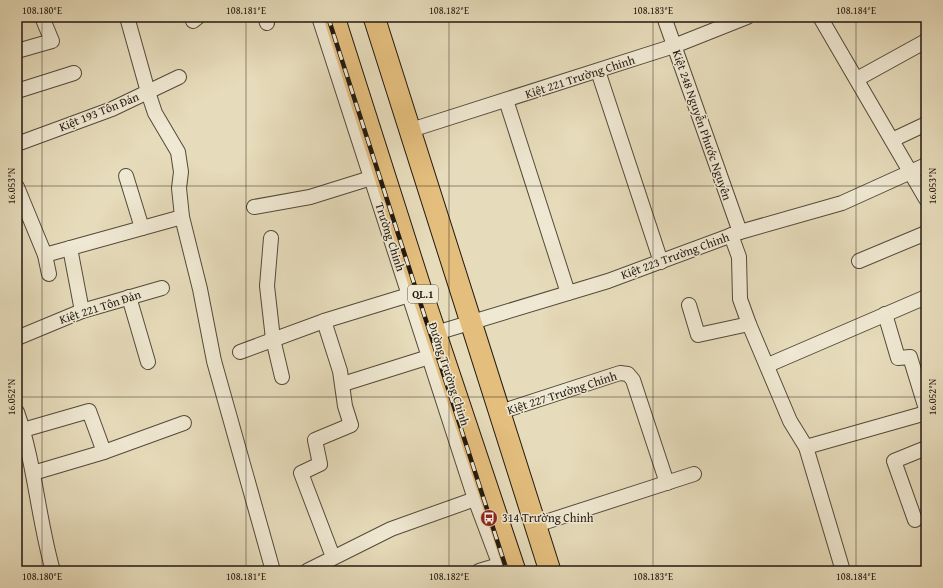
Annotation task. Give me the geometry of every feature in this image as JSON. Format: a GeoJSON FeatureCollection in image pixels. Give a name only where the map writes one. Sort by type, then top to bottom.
{"type":"FeatureCollection","features":[{"type":"Feature","properties":{"kind":"highway","name":"Đường Trường Chinh"},"geometry":{"type":"LineString","coordinates":[[334,17],[436,333],[505,569]]}},
{"type":"Feature","properties":{"kind":"highway"},"geometry":{"type":"LineString","coordinates":[[374,17],[550,571]]}},
{"type":"Feature","properties":{"kind":"street"},"geometry":{"type":"LineString","coordinates":[[17,51],[52,41],[42,17]]}},
{"type":"Feature","properties":{"kind":"street"},"geometry":{"type":"LineString","coordinates":[[127,17],[155,113],[178,152],[181,172],[179,188],[182,217],[200,289],[214,361],[273,571]]}},
{"type":"Feature","properties":{"kind":"street","name":"Trường Chinh"},"geometry":{"type":"LineString","coordinates":[[319,17],[476,499],[505,569]]}},
{"type":"Feature","properties":{"kind":"street","name":"Kiệt 248 Nguyễn Phước Nguyên"},"geometry":{"type":"LineString","coordinates":[[664,17],[736,234],[739,257],[740,299],[790,421],[806,447],[843,571]]}},
{"type":"Feature","properties":{"kind":"street","name":"Kiệt 221 Trường Chinh"},"geometry":{"type":"LineString","coordinates":[[411,130],[674,46],[747,17]]}},
{"type":"Feature","properties":{"kind":"street"},"geometry":{"type":"LineString","coordinates":[[820,17],[925,194]]}},
{"type":"Feature","properties":{"kind":"street"},"geometry":{"type":"LineString","coordinates":[[856,79],[926,41]]}},
{"type":"Feature","properties":{"kind":"street"},"geometry":{"type":"LineString","coordinates":[[598,71],[661,262]]}},
{"type":"Feature","properties":{"kind":"street"},"geometry":{"type":"LineString","coordinates":[[17,91],[74,73]]}},
{"type":"Feature","properties":{"kind":"street","name":"Kiệt 193 Tôn Đản"},"geometry":{"type":"LineString","coordinates":[[17,144],[112,109],[179,77]]}},
{"type":"Feature","properties":{"kind":"street"},"geometry":{"type":"LineString","coordinates":[[506,100],[568,293]]}},
{"type":"Feature","properties":{"kind":"street"},"geometry":{"type":"LineString","coordinates":[[892,140],[926,124]]}},
{"type":"Feature","properties":{"kind":"street","name":"Kiệt 223 Trường Chinh"},"geometry":{"type":"LineString","coordinates":[[436,333],[608,281],[736,234],[842,203],[926,165]]}},
{"type":"Feature","properties":{"kind":"street"},"geometry":{"type":"LineString","coordinates":[[126,176],[142,228]]}},
{"type":"Feature","properties":{"kind":"street"},"geometry":{"type":"LineString","coordinates":[[254,207],[310,196],[371,178]]}},
{"type":"Feature","properties":{"kind":"street"},"geometry":{"type":"LineString","coordinates":[[17,187],[45,255],[49,274]]}},
{"type":"Feature","properties":{"kind":"street"},"geometry":{"type":"LineString","coordinates":[[45,255],[182,217]]}},
{"type":"Feature","properties":{"kind":"street"},"geometry":{"type":"LineString","coordinates":[[859,261],[926,232]]}},
{"type":"Feature","properties":{"kind":"street"},"geometry":{"type":"LineString","coordinates":[[271,238],[267,286],[273,339],[282,377]]}},
{"type":"Feature","properties":{"kind":"street"},"geometry":{"type":"LineString","coordinates":[[70,248],[82,311]]}},
{"type":"Feature","properties":{"kind":"street","name":"Kiệt 221 Tôn Đản"},"geometry":{"type":"LineString","coordinates":[[17,338],[82,311],[162,288]]}},
{"type":"Feature","properties":{"kind":"street"},"geometry":{"type":"LineString","coordinates":[[240,352],[324,321],[409,295]]}},
{"type":"Feature","properties":{"kind":"street"},"geometry":{"type":"LineString","coordinates":[[129,297],[148,362]]}},
{"type":"Feature","properties":{"kind":"street"},"geometry":{"type":"LineString","coordinates":[[768,365],[926,297]]}},
{"type":"Feature","properties":{"kind":"street"},"geometry":{"type":"LineString","coordinates":[[689,305],[698,335],[749,324]]}},
{"type":"Feature","properties":{"kind":"street"},"geometry":{"type":"LineString","coordinates":[[885,314],[898,358],[910,357],[926,409]]}},
{"type":"Feature","properties":{"kind":"street"},"geometry":{"type":"LineString","coordinates":[[324,321],[343,384],[345,406],[351,425],[315,440],[320,464],[301,473],[333,557]]}},
{"type":"Feature","properties":{"kind":"street","name":"Đường Trường Chinh"},"geometry":{"type":"LineString","coordinates":[[343,384],[429,357]]}},
{"type":"Feature","properties":{"kind":"street","name":"Kiệt 227 Trường Chinh"},"geometry":{"type":"LineString","coordinates":[[500,412],[620,373],[628,374],[633,380],[667,483]]}},
{"type":"Feature","properties":{"kind":"street"},"geometry":{"type":"LineString","coordinates":[[23,430],[89,411],[104,452]]}},
{"type":"Feature","properties":{"kind":"street"},"geometry":{"type":"LineString","coordinates":[[17,412],[23,430],[33,473],[53,571]]}},
{"type":"Feature","properties":{"kind":"street"},"geometry":{"type":"LineString","coordinates":[[806,447],[926,414]]}},
{"type":"Feature","properties":{"kind":"street"},"geometry":{"type":"LineString","coordinates":[[33,473],[104,452],[184,423]]}},
{"type":"Feature","properties":{"kind":"street"},"geometry":{"type":"LineString","coordinates":[[914,520],[894,461],[926,448]]}},
{"type":"Feature","properties":{"kind":"street"},"geometry":{"type":"LineString","coordinates":[[536,525],[694,474]]}},
{"type":"Feature","properties":{"kind":"street"},"geometry":{"type":"LineString","coordinates":[[307,571],[391,529],[476,499]]}},
{"type":"Feature","properties":{"kind":"street"},"geometry":{"type":"LineString","coordinates":[[479,571],[505,569]]}},
{"type":"Feature","properties":{"kind":"railway"},"geometry":{"type":"LineString","coordinates":[[328,17],[507,571]]}},
{"type":"Feature","properties":{"kind":"place","name":"314 Trường Chinh"},"geometry":{"type":"Point","coordinates":[489,518]}}]}
